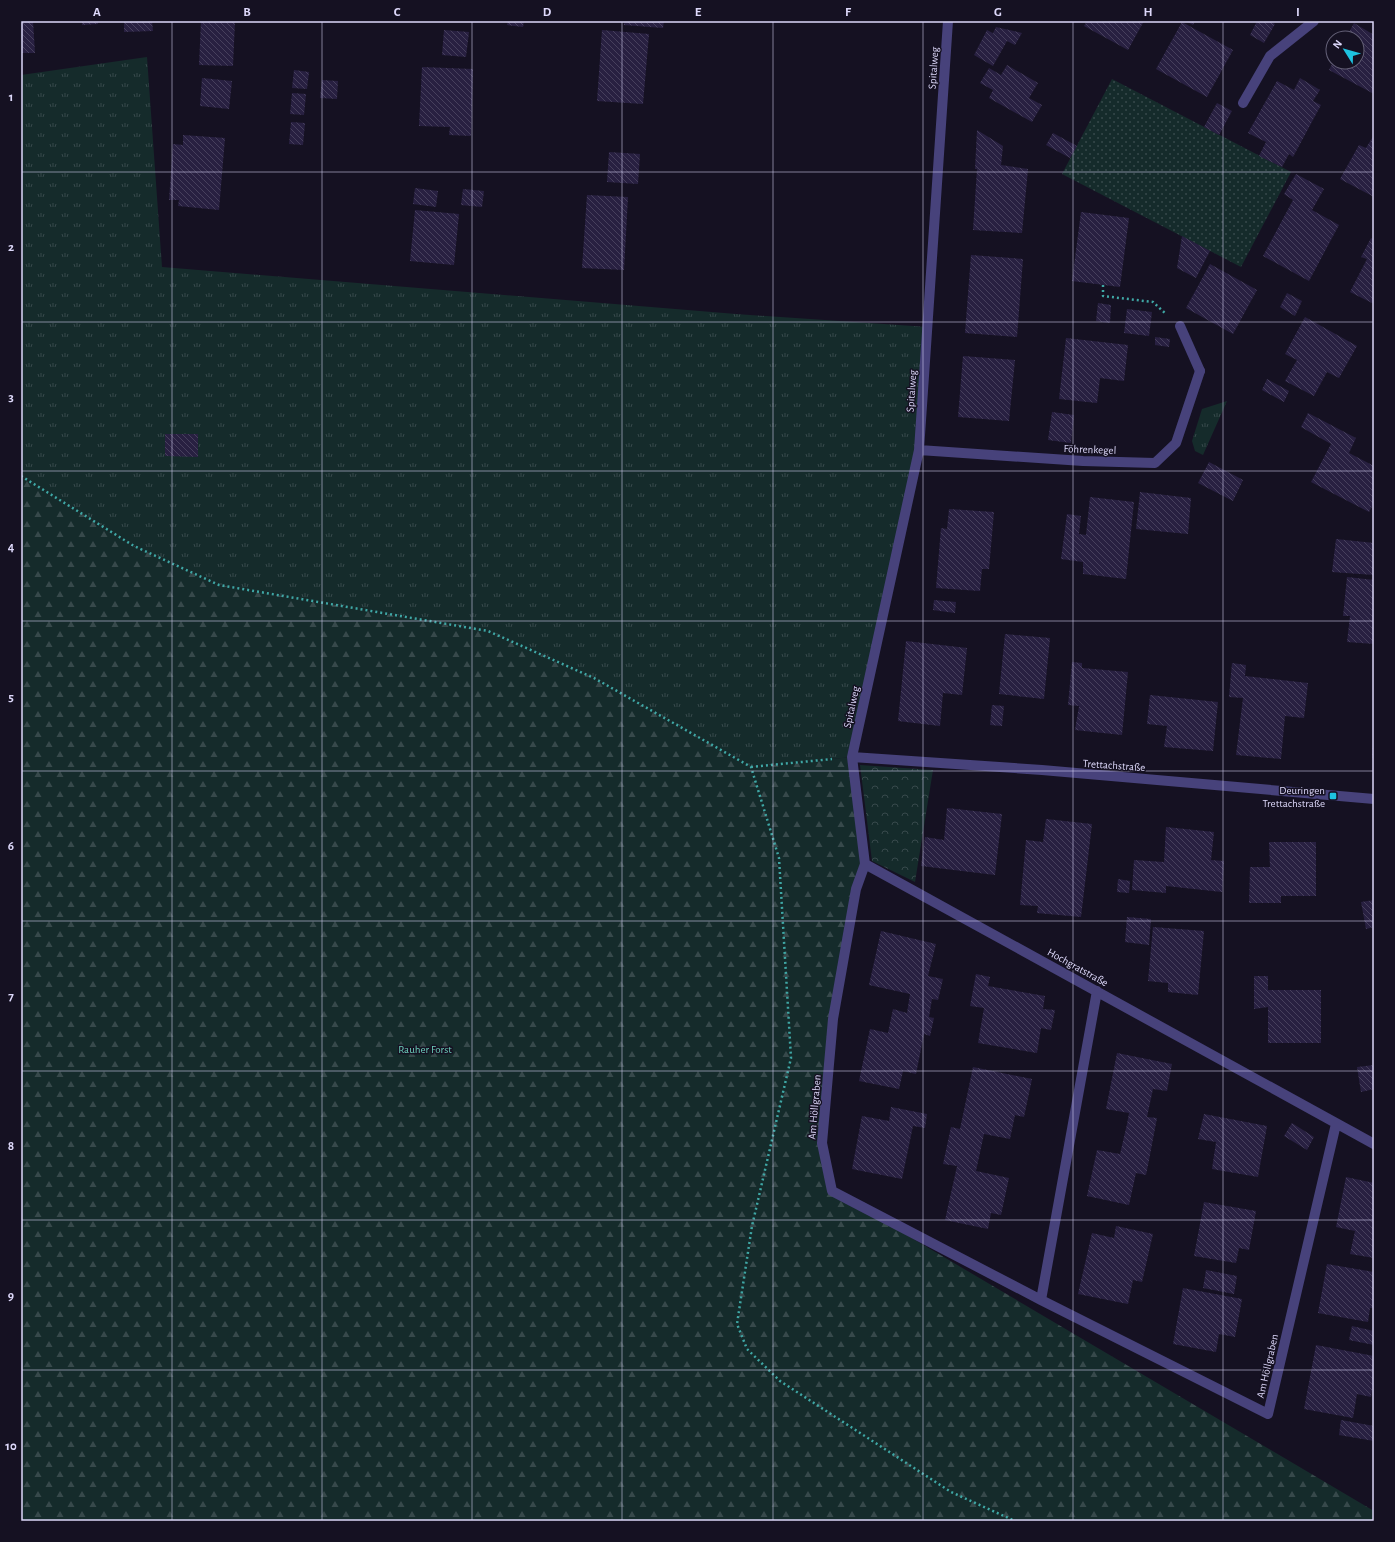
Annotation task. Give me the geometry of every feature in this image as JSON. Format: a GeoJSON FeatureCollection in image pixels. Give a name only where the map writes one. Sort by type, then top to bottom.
{"type":"FeatureCollection","features":[{"type":"Feature","properties":{"kind":"street","name":"Spitalweg"},"geometry":{"type":"LineString","coordinates":[[852,757],[919,450],[948,21]]}},
{"type":"Feature","properties":{"kind":"street"},"geometry":{"type":"LineString","coordinates":[[1243,103],[1270,56],[1314,21]]}},
{"type":"Feature","properties":{"kind":"street","name":"Föhrenkegel"},"geometry":{"type":"LineString","coordinates":[[919,450],[1083,461],[1154,463],[1176,443],[1200,371],[1180,326]]}},
{"type":"Feature","properties":{"kind":"street"},"geometry":{"type":"LineString","coordinates":[[852,757],[865,864]]}},
{"type":"Feature","properties":{"kind":"street","name":"Trettachstraße"},"geometry":{"type":"LineString","coordinates":[[852,757],[1042,770],[1374,799]]}},
{"type":"Feature","properties":{"kind":"street","name":"Hochgratstraße"},"geometry":{"type":"LineString","coordinates":[[865,864],[1374,1144]]}},
{"type":"Feature","properties":{"kind":"street","name":"Am Höllgraben"},"geometry":{"type":"LineString","coordinates":[[865,864],[856,889],[834,1019],[822,1143],[832,1191],[1041,1300],[1268,1414],[1336,1124]]}},
{"type":"Feature","properties":{"kind":"street"},"geometry":{"type":"LineString","coordinates":[[1041,1300],[1097,991]]}},
{"type":"Feature","properties":{"kind":"path"},"geometry":{"type":"LineString","coordinates":[[1103,285],[1103,296],[1153,302],[1180,326]]}},
{"type":"Feature","properties":{"kind":"path"},"geometry":{"type":"LineString","coordinates":[[21,476],[134,546],[219,585],[488,631],[594,678],[751,767],[852,757]]}},
{"type":"Feature","properties":{"kind":"path"},"geometry":{"type":"LineString","coordinates":[[751,767],[779,858],[792,1058],[752,1226],[737,1324],[747,1349],[780,1381],[951,1492],[1015,1521]]}},
{"type":"Feature","properties":{"kind":"green space"},"geometry":{"type":"Polygon","coordinates":[[[147,57],[162,267],[736,314],[928,327],[919,450],[852,757],[751,767],[594,678],[488,631],[219,585],[134,546],[21,476],[21,75],[147,57]]]}},
{"type":"Feature","properties":{"kind":"green space"},"geometry":{"type":"Polygon","coordinates":[[[1112,79],[1291,172],[1241,267],[1062,174],[1112,79]]]}},
{"type":"Feature","properties":{"kind":"green space"},"geometry":{"type":"Polygon","coordinates":[[[1227,401],[1203,455],[1195,451],[1192,441],[1202,409],[1227,401]]]}},
{"type":"Feature","properties":{"kind":"green space","name":"Rauher Forst"},"geometry":{"type":"Polygon","coordinates":[[[21,476],[134,546],[219,585],[488,631],[594,678],[751,767],[852,757],[865,864],[833,1019],[822,1143],[832,1191],[1374,1511],[1374,1521],[21,1521],[21,476]]]}},
{"type":"Feature","properties":{"kind":"green space"},"geometry":{"type":"Polygon","coordinates":[[[860,765],[933,770],[915,882],[872,861],[860,765]]]}},
{"type":"Feature","properties":{"kind":"building"},"geometry":{"type":"Polygon","coordinates":[[[21,21],[33,21],[35,53],[21,53],[21,21]]]}},
{"type":"Feature","properties":{"kind":"building"},"geometry":{"type":"Polygon","coordinates":[[[82,21],[98,21],[98,24],[82,25],[82,21]]]}},
{"type":"Feature","properties":{"kind":"building"},"geometry":{"type":"Polygon","coordinates":[[[124,21],[152,21],[153,31],[124,32],[124,21]]]}},
{"type":"Feature","properties":{"kind":"building"},"geometry":{"type":"Polygon","coordinates":[[[201,21],[235,21],[233,66],[199,65],[201,21]]]}},
{"type":"Feature","properties":{"kind":"building"},"geometry":{"type":"Polygon","coordinates":[[[508,21],[524,21],[523,27],[507,25],[508,21]]]}},
{"type":"Feature","properties":{"kind":"building"},"geometry":{"type":"Polygon","coordinates":[[[624,21],[664,21],[663,28],[624,25],[624,21]]]}},
{"type":"Feature","properties":{"kind":"building"},"geometry":{"type":"Polygon","coordinates":[[[1087,21],[1144,21],[1128,50],[1084,26],[1087,21]]]}},
{"type":"Feature","properties":{"kind":"building"},"geometry":{"type":"Polygon","coordinates":[[[1186,21],[1195,21],[1193,25],[1186,21]]]}},
{"type":"Feature","properties":{"kind":"building"},"geometry":{"type":"Polygon","coordinates":[[[1257,21],[1270,21],[1275,24],[1264,43],[1250,35],[1257,21]]]}},
{"type":"Feature","properties":{"kind":"building"},"geometry":{"type":"Polygon","coordinates":[[[1182,22],[1233,50],[1207,97],[1156,69],[1182,22]]]}},
{"type":"Feature","properties":{"kind":"building"},"geometry":{"type":"Polygon","coordinates":[[[1354,23],[1374,35],[1374,94],[1329,70],[1365,70],[1365,30],[1350,30],[1354,23]]]}},
{"type":"Feature","properties":{"kind":"building"},"geometry":{"type":"Polygon","coordinates":[[[996,27],[1022,33],[1015,45],[1007,41],[993,66],[974,55],[987,30],[1002,38],[993,33],[996,27]]]}},
{"type":"Feature","properties":{"kind":"building"},"geometry":{"type":"Polygon","coordinates":[[[444,30],[469,32],[466,57],[442,55],[444,30]]]}},
{"type":"Feature","properties":{"kind":"building"},"geometry":{"type":"Polygon","coordinates":[[[602,30],[649,34],[643,104],[597,101],[602,30]]]}},
{"type":"Feature","properties":{"kind":"building"},"geometry":{"type":"Polygon","coordinates":[[[1007,65],[1038,83],[1029,98],[1042,105],[1032,122],[989,98],[993,90],[980,83],[989,68],[1001,75],[1007,65]]]}},
{"type":"Feature","properties":{"kind":"building"},"geometry":{"type":"Polygon","coordinates":[[[422,67],[473,69],[471,136],[449,135],[450,127],[419,126],[422,67]]]}},
{"type":"Feature","properties":{"kind":"building"},"geometry":{"type":"Polygon","coordinates":[[[294,70],[309,72],[307,89],[292,88],[294,70]]]}},
{"type":"Feature","properties":{"kind":"building"},"geometry":{"type":"Polygon","coordinates":[[[202,78],[232,81],[229,109],[200,106],[202,78]]]}},
{"type":"Feature","properties":{"kind":"building"},"geometry":{"type":"Polygon","coordinates":[[[1300,78],[1320,90],[1313,101],[1321,105],[1293,157],[1289,154],[1282,167],[1259,156],[1266,142],[1248,133],[1277,81],[1294,90],[1300,78]]]}},
{"type":"Feature","properties":{"kind":"building"},"geometry":{"type":"Polygon","coordinates":[[[322,80],[338,81],[337,99],[320,98],[322,80]]]}},
{"type":"Feature","properties":{"kind":"building"},"geometry":{"type":"Polygon","coordinates":[[[292,93],[306,94],[304,115],[290,114],[292,93]]]}},
{"type":"Feature","properties":{"kind":"building"},"geometry":{"type":"Polygon","coordinates":[[[1217,103],[1232,111],[1219,135],[1204,127],[1217,103]]]}},
{"type":"Feature","properties":{"kind":"building"},"geometry":{"type":"Polygon","coordinates":[[[291,122],[305,123],[303,145],[289,144],[291,122]]]}},
{"type":"Feature","properties":{"kind":"building"},"geometry":{"type":"Polygon","coordinates":[[[977,130],[1003,146],[1001,165],[1028,169],[1022,233],[973,230],[977,169],[975,169],[977,130]]]}},
{"type":"Feature","properties":{"kind":"building"},"geometry":{"type":"Polygon","coordinates":[[[1053,133],[1077,146],[1070,158],[1046,145],[1053,133]]]}},
{"type":"Feature","properties":{"kind":"building"},"geometry":{"type":"Polygon","coordinates":[[[183,135],[225,138],[219,210],[178,206],[179,200],[169,200],[173,144],[183,145],[183,135]]]}},
{"type":"Feature","properties":{"kind":"building"},"geometry":{"type":"Polygon","coordinates":[[[1374,135],[1374,197],[1340,179],[1359,145],[1366,148],[1374,135]]]}},
{"type":"Feature","properties":{"kind":"building"},"geometry":{"type":"Polygon","coordinates":[[[609,152],[640,154],[638,184],[607,182],[609,152]]]}},
{"type":"Feature","properties":{"kind":"building"},"geometry":{"type":"Polygon","coordinates":[[[1296,174],[1324,189],[1312,210],[1339,225],[1309,281],[1263,256],[1293,200],[1284,194],[1296,174]]]}},
{"type":"Feature","properties":{"kind":"building"},"geometry":{"type":"Polygon","coordinates":[[[415,188],[438,191],[436,207],[413,204],[415,188]]]}},
{"type":"Feature","properties":{"kind":"building"},"geometry":{"type":"Polygon","coordinates":[[[463,189],[484,191],[482,207],[461,205],[463,189]]]}},
{"type":"Feature","properties":{"kind":"building"},"geometry":{"type":"Polygon","coordinates":[[[587,195],[628,197],[624,270],[582,268],[587,195]]]}},
{"type":"Feature","properties":{"kind":"building"},"geometry":{"type":"Polygon","coordinates":[[[415,210],[459,214],[454,265],[410,261],[415,210]]]}},
{"type":"Feature","properties":{"kind":"building"},"geometry":{"type":"Polygon","coordinates":[[[1081,212],[1129,218],[1120,287],[1072,281],[1081,212]]]}},
{"type":"Feature","properties":{"kind":"building"},"geometry":{"type":"Polygon","coordinates":[[[1182,236],[1210,251],[1196,278],[1177,268],[1182,236]]]}},
{"type":"Feature","properties":{"kind":"building"},"geometry":{"type":"Polygon","coordinates":[[[1371,238],[1374,240],[1374,304],[1350,292],[1367,259],[1361,257],[1371,238]]]}},
{"type":"Feature","properties":{"kind":"building"},"geometry":{"type":"Polygon","coordinates":[[[971,255],[1023,259],[1017,337],[965,333],[971,255]]]}},
{"type":"Feature","properties":{"kind":"building"},"geometry":{"type":"Polygon","coordinates":[[[1210,264],[1257,290],[1233,334],[1186,308],[1210,264]]]}},
{"type":"Feature","properties":{"kind":"building"},"geometry":{"type":"Polygon","coordinates":[[[1287,293],[1302,301],[1295,316],[1280,307],[1287,293]]]}},
{"type":"Feature","properties":{"kind":"building"},"geometry":{"type":"Polygon","coordinates":[[[1098,303],[1111,305],[1110,323],[1096,321],[1098,303]]]}},
{"type":"Feature","properties":{"kind":"building"},"geometry":{"type":"Polygon","coordinates":[[[1127,309],[1152,312],[1149,336],[1124,333],[1127,309]]]}},
{"type":"Feature","properties":{"kind":"building"},"geometry":{"type":"Polygon","coordinates":[[[1305,317],[1357,346],[1339,378],[1327,372],[1314,396],[1285,381],[1297,360],[1285,354],[1305,317]]]}},
{"type":"Feature","properties":{"kind":"building"},"geometry":{"type":"Polygon","coordinates":[[[1155,337],[1170,339],[1169,347],[1155,345],[1155,337]]]}},
{"type":"Feature","properties":{"kind":"building"},"geometry":{"type":"Polygon","coordinates":[[[1066,338],[1128,345],[1124,381],[1100,378],[1097,403],[1059,399],[1066,338]]]}},
{"type":"Feature","properties":{"kind":"building"},"geometry":{"type":"Polygon","coordinates":[[[963,356],[1015,360],[1009,421],[958,417],[963,356]]]}},
{"type":"Feature","properties":{"kind":"building"},"geometry":{"type":"Polygon","coordinates":[[[1267,379],[1289,391],[1284,402],[1262,390],[1267,379]]]}},
{"type":"Feature","properties":{"kind":"building"},"geometry":{"type":"Polygon","coordinates":[[[1052,412],[1074,415],[1071,443],[1048,440],[1052,412]]]}},
{"type":"Feature","properties":{"kind":"building"},"geometry":{"type":"Polygon","coordinates":[[[1308,413],[1356,438],[1349,453],[1374,466],[1374,503],[1369,512],[1311,482],[1331,444],[1301,427],[1308,413]]]}},
{"type":"Feature","properties":{"kind":"building"},"geometry":{"type":"Polygon","coordinates":[[[165,434],[198,434],[198,457],[165,456],[165,434]]]}},
{"type":"Feature","properties":{"kind":"building"},"geometry":{"type":"Polygon","coordinates":[[[1209,462],[1243,480],[1233,501],[1198,483],[1209,462]]]}},
{"type":"Feature","properties":{"kind":"building"},"geometry":{"type":"Polygon","coordinates":[[[1140,492],[1191,498],[1188,534],[1136,529],[1140,492]]]}},
{"type":"Feature","properties":{"kind":"building"},"geometry":{"type":"Polygon","coordinates":[[[1090,497],[1134,502],[1126,579],[1083,574],[1083,562],[1061,559],[1067,514],[1081,516],[1079,534],[1086,535],[1090,497]]]}},
{"type":"Feature","properties":{"kind":"building"},"geometry":{"type":"Polygon","coordinates":[[[949,509],[994,512],[989,569],[982,569],[980,591],[936,588],[941,528],[947,529],[949,509]]]}},
{"type":"Feature","properties":{"kind":"building"},"geometry":{"type":"Polygon","coordinates":[[[1336,539],[1374,543],[1374,575],[1332,572],[1336,539]]]}},
{"type":"Feature","properties":{"kind":"building"},"geometry":{"type":"Polygon","coordinates":[[[1347,577],[1374,580],[1374,644],[1347,642],[1350,616],[1343,616],[1347,577]]]}},
{"type":"Feature","properties":{"kind":"building"},"geometry":{"type":"Polygon","coordinates":[[[934,600],[956,602],[955,613],[933,610],[934,600]]]}},
{"type":"Feature","properties":{"kind":"building"},"geometry":{"type":"Polygon","coordinates":[[[1005,634],[1050,638],[1044,699],[999,694],[1005,634]]]}},
{"type":"Feature","properties":{"kind":"building"},"geometry":{"type":"Polygon","coordinates":[[[906,641],[967,648],[962,695],[943,693],[940,726],[898,721],[906,641]]]}},
{"type":"Feature","properties":{"kind":"building"},"geometry":{"type":"Polygon","coordinates":[[[1072,662],[1082,663],[1082,668],[1128,672],[1122,735],[1075,730],[1079,706],[1068,705],[1072,662]]]}},
{"type":"Feature","properties":{"kind":"building"},"geometry":{"type":"Polygon","coordinates":[[[1232,663],[1246,665],[1245,676],[1308,683],[1304,718],[1285,716],[1281,759],[1236,755],[1243,698],[1229,697],[1232,663]]]}},
{"type":"Feature","properties":{"kind":"building"},"geometry":{"type":"Polygon","coordinates":[[[1150,695],[1218,702],[1213,751],[1164,747],[1167,726],[1147,724],[1150,695]]]}},
{"type":"Feature","properties":{"kind":"building"},"geometry":{"type":"Polygon","coordinates":[[[992,705],[1004,706],[1002,726],[990,725],[992,705]]]}},
{"type":"Feature","properties":{"kind":"building"},"geometry":{"type":"Polygon","coordinates":[[[1373,743],[1374,758],[1372,758],[1373,743]]]}},
{"type":"Feature","properties":{"kind":"building"},"geometry":{"type":"Polygon","coordinates":[[[947,808],[1002,814],[995,875],[921,866],[925,837],[944,840],[947,808]]]}},
{"type":"Feature","properties":{"kind":"building"},"geometry":{"type":"Polygon","coordinates":[[[1046,819],[1092,824],[1081,917],[1037,913],[1038,906],[1020,905],[1026,840],[1043,842],[1046,819]]]}},
{"type":"Feature","properties":{"kind":"building"},"geometry":{"type":"Polygon","coordinates":[[[1166,827],[1214,832],[1211,860],[1224,861],[1222,892],[1166,886],[1166,893],[1132,890],[1134,860],[1164,862],[1166,827]]]}},
{"type":"Feature","properties":{"kind":"building"},"geometry":{"type":"Polygon","coordinates":[[[1269,842],[1316,842],[1316,896],[1281,896],[1281,903],[1249,903],[1250,867],[1270,867],[1269,842]]]}},
{"type":"Feature","properties":{"kind":"building"},"geometry":{"type":"Polygon","coordinates":[[[1118,879],[1130,881],[1129,893],[1117,892],[1118,879]]]}},
{"type":"Feature","properties":{"kind":"building"},"geometry":{"type":"Polygon","coordinates":[[[1374,900],[1374,927],[1366,929],[1361,902],[1374,900]]]}},
{"type":"Feature","properties":{"kind":"building"},"geometry":{"type":"Polygon","coordinates":[[[1127,917],[1151,919],[1149,945],[1125,942],[1127,917]]]}},
{"type":"Feature","properties":{"kind":"building"},"geometry":{"type":"Polygon","coordinates":[[[1153,927],[1204,931],[1198,995],[1168,992],[1168,983],[1148,981],[1153,927]]]}},
{"type":"Feature","properties":{"kind":"building"},"geometry":{"type":"Polygon","coordinates":[[[881,931],[936,944],[928,976],[943,979],[938,1000],[932,999],[929,1017],[934,1018],[930,1036],[924,1034],[916,1074],[903,1071],[899,1089],[859,1081],[870,1029],[888,1033],[893,1009],[907,1013],[910,994],[869,985],[881,931]]]}},
{"type":"Feature","properties":{"kind":"building"},"geometry":{"type":"Polygon","coordinates":[[[976,974],[990,977],[988,986],[1045,996],[1043,1009],[1055,1010],[1051,1030],[1041,1028],[1037,1053],[978,1043],[984,1008],[970,1006],[976,974]]]}},
{"type":"Feature","properties":{"kind":"building"},"geometry":{"type":"Polygon","coordinates":[[[1254,976],[1268,976],[1268,990],[1321,990],[1321,1043],[1268,1043],[1268,1007],[1254,1009],[1254,976]]]}},
{"type":"Feature","properties":{"kind":"building"},"geometry":{"type":"Polygon","coordinates":[[[1117,1053],[1172,1064],[1167,1091],[1153,1089],[1147,1117],[1157,1118],[1146,1175],[1136,1173],[1129,1205],[1087,1196],[1097,1150],[1120,1154],[1127,1124],[1129,1113],[1106,1109],[1117,1053]]]}},
{"type":"Feature","properties":{"kind":"building"},"geometry":{"type":"Polygon","coordinates":[[[1374,1065],[1374,1089],[1361,1092],[1357,1067],[1374,1065]]]}},
{"type":"Feature","properties":{"kind":"building"},"geometry":{"type":"Polygon","coordinates":[[[973,1067],[1032,1079],[1024,1117],[1015,1115],[1010,1139],[984,1134],[976,1171],[1009,1178],[1001,1215],[991,1213],[988,1229],[945,1220],[957,1166],[943,1164],[951,1127],[960,1129],[973,1067]]]}},
{"type":"Feature","properties":{"kind":"building"},"geometry":{"type":"Polygon","coordinates":[[[891,1107],[927,1114],[925,1128],[913,1126],[902,1179],[852,1169],[862,1116],[889,1121],[891,1107]]]}},
{"type":"Feature","properties":{"kind":"building"},"geometry":{"type":"Polygon","coordinates":[[[1204,1114],[1267,1126],[1258,1177],[1212,1169],[1216,1142],[1198,1139],[1204,1114]]]}},
{"type":"Feature","properties":{"kind":"building"},"geometry":{"type":"Polygon","coordinates":[[[1292,1123],[1314,1137],[1307,1150],[1284,1136],[1292,1123]]]}},
{"type":"Feature","properties":{"kind":"building"},"geometry":{"type":"Polygon","coordinates":[[[1346,1177],[1374,1183],[1374,1258],[1350,1254],[1355,1231],[1336,1227],[1346,1177]]]}},
{"type":"Feature","properties":{"kind":"building"},"geometry":{"type":"Polygon","coordinates":[[[1204,1202],[1256,1211],[1249,1250],[1239,1248],[1236,1263],[1194,1256],[1204,1202]]]}},
{"type":"Feature","properties":{"kind":"building"},"geometry":{"type":"Polygon","coordinates":[[[1116,1226],[1153,1234],[1142,1282],[1133,1280],[1128,1304],[1078,1294],[1092,1233],[1114,1238],[1116,1226]]]}},
{"type":"Feature","properties":{"kind":"building"},"geometry":{"type":"Polygon","coordinates":[[[1327,1264],[1374,1272],[1374,1308],[1370,1308],[1368,1322],[1318,1313],[1327,1264]]]}},
{"type":"Feature","properties":{"kind":"building"},"geometry":{"type":"Polygon","coordinates":[[[1206,1270],[1237,1276],[1234,1294],[1203,1288],[1206,1270]]]}},
{"type":"Feature","properties":{"kind":"building"},"geometry":{"type":"Polygon","coordinates":[[[1183,1288],[1242,1299],[1235,1337],[1219,1334],[1216,1352],[1173,1344],[1183,1288]]]}},
{"type":"Feature","properties":{"kind":"building"},"geometry":{"type":"Polygon","coordinates":[[[1352,1326],[1374,1331],[1374,1345],[1349,1340],[1352,1326]]]}},
{"type":"Feature","properties":{"kind":"building"},"geometry":{"type":"Polygon","coordinates":[[[1316,1345],[1374,1356],[1374,1378],[1371,1397],[1357,1394],[1353,1418],[1304,1409],[1316,1345]]]}},
{"type":"Feature","properties":{"kind":"building"},"geometry":{"type":"Polygon","coordinates":[[[1341,1420],[1374,1426],[1374,1441],[1339,1435],[1341,1420]]]}},
{"type":"Feature","properties":{"kind":"place","name":"Deuringen Trettachstraße"},"geometry":{"type":"Point","coordinates":[1333,796]}}]}
